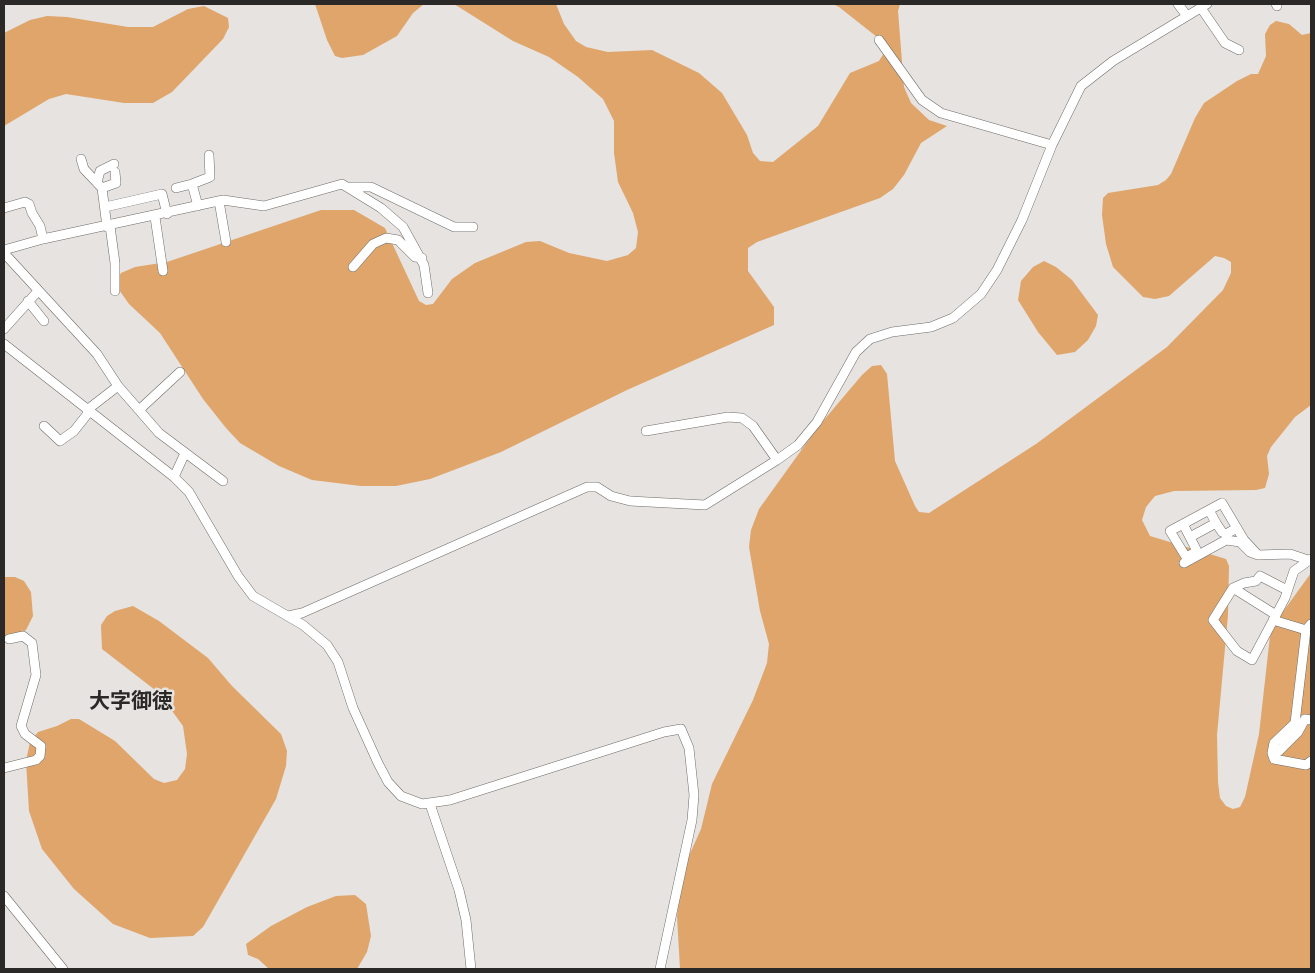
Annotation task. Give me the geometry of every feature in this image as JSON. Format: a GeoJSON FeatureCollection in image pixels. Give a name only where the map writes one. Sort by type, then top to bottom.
{"type":"FeatureCollection","features":[{"type":"Feature","properties":{"kind":"street"},"geometry":{"type":"LineString","coordinates":[[1178,4],[1186,16]]}},
{"type":"Feature","properties":{"kind":"street"},"geometry":{"type":"LineString","coordinates":[[288,616],[302,613],[587,487],[597,487],[611,496],[630,501],[704,505],[798,445],[816,422],[856,352],[870,339],[892,332],[931,327],[953,318],[981,294],[997,270],[1022,220],[1052,146],[1081,86],[1114,61],[1204,6],[1225,43],[1239,50]]}},
{"type":"Feature","properties":{"kind":"street"},"geometry":{"type":"LineString","coordinates":[[879,40],[922,100],[941,113],[1052,146]]}},
{"type":"Feature","properties":{"kind":"street"},"geometry":{"type":"LineString","coordinates":[[176,188],[210,177],[209,155]]}},
{"type":"Feature","properties":{"kind":"street"},"geometry":{"type":"LineString","coordinates":[[81,159],[84,169],[100,185]]}},
{"type":"Feature","properties":{"kind":"street"},"geometry":{"type":"LineString","coordinates":[[100,185],[116,183],[114,168],[100,170],[100,185],[116,263],[115,292]]}},
{"type":"Feature","properties":{"kind":"street"},"geometry":{"type":"LineString","coordinates":[[192,184],[198,206]]}},
{"type":"Feature","properties":{"kind":"street"},"geometry":{"type":"LineString","coordinates":[[223,481],[159,433],[118,386],[96,354],[4,252],[43,239],[167,214],[219,201],[234,201],[264,206],[342,184],[350,187],[403,227],[422,258],[428,293]]}},
{"type":"Feature","properties":{"kind":"street"},"geometry":{"type":"LineString","coordinates":[[350,187],[370,187],[454,227],[473,227]]}},
{"type":"Feature","properties":{"kind":"street"},"geometry":{"type":"LineString","coordinates":[[105,207],[162,194],[167,214]]}},
{"type":"Feature","properties":{"kind":"street"},"geometry":{"type":"LineString","coordinates":[[219,201],[226,242]]}},
{"type":"Feature","properties":{"kind":"street"},"geometry":{"type":"LineString","coordinates":[[4,208],[25,202],[30,204],[32,213],[40,226],[43,239]]}},
{"type":"Feature","properties":{"kind":"street"},"geometry":{"type":"LineString","coordinates":[[155,216],[163,271]]}},
{"type":"Feature","properties":{"kind":"street"},"geometry":{"type":"LineString","coordinates":[[352,267],[373,244],[386,238],[398,240],[415,257],[422,258]]}},
{"type":"Feature","properties":{"kind":"street"},"geometry":{"type":"LineString","coordinates":[[4,329],[38,291]]}},
{"type":"Feature","properties":{"kind":"street"},"geometry":{"type":"LineString","coordinates":[[28,301],[44,321]]}},
{"type":"Feature","properties":{"kind":"street"},"geometry":{"type":"LineString","coordinates":[[4,344],[174,478],[189,492],[245,586],[253,596],[288,616],[315,634],[327,645],[338,662],[352,708],[388,782],[401,796],[414,802],[430,804],[664,732],[681,729],[689,748],[694,795],[692,820],[660,969]]}},
{"type":"Feature","properties":{"kind":"street"},"geometry":{"type":"LineString","coordinates":[[138,410],[180,372]]}},
{"type":"Feature","properties":{"kind":"street"},"geometry":{"type":"LineString","coordinates":[[44,426],[60,441],[74,431],[88,411],[118,386]]}},
{"type":"Feature","properties":{"kind":"street"},"geometry":{"type":"LineString","coordinates":[[646,431],[728,417],[742,418],[753,426],[777,460]]}},
{"type":"Feature","properties":{"kind":"street"},"geometry":{"type":"LineString","coordinates":[[174,478],[185,453]]}},
{"type":"Feature","properties":{"kind":"street"},"geometry":{"type":"LineString","coordinates":[[1183,524],[1196,549],[1194,553],[1186,556],[1170,531],[1222,502],[1244,540],[1258,554]]}},
{"type":"Feature","properties":{"kind":"street"},"geometry":{"type":"LineString","coordinates":[[1209,510],[1222,532],[1226,534],[1237,528]]}},
{"type":"Feature","properties":{"kind":"street"},"geometry":{"type":"LineString","coordinates":[[1190,537],[1216,523]]}},
{"type":"Feature","properties":{"kind":"street"},"geometry":{"type":"LineString","coordinates":[[1184,563],[1226,540],[1240,542],[1250,552],[1258,554],[1290,554],[1310,559]]}},
{"type":"Feature","properties":{"kind":"street"},"geometry":{"type":"LineString","coordinates":[[1287,590],[1260,576],[1256,581],[1244,583],[1233,588],[1213,620],[1237,650],[1252,660],[1287,590],[1294,571],[1310,559]]}},
{"type":"Feature","properties":{"kind":"street"},"geometry":{"type":"LineString","coordinates":[[1233,588],[1274,617],[1309,627],[1294,723],[1274,743],[1272,753],[1274,759],[1306,765],[1311,761]]}},
{"type":"Feature","properties":{"kind":"street"},"geometry":{"type":"LineString","coordinates":[[4,768],[36,760],[40,756],[41,746],[25,734],[21,726],[36,675],[32,643],[23,636],[9,639]]}},
{"type":"Feature","properties":{"kind":"street"},"geometry":{"type":"LineString","coordinates":[[1272,753],[1279,751],[1298,732],[1305,719],[1311,720]]}},
{"type":"Feature","properties":{"kind":"street"},"geometry":{"type":"LineString","coordinates":[[430,804],[460,890],[466,920],[471,969]]}},
{"type":"Feature","properties":{"kind":"street"},"geometry":{"type":"LineString","coordinates":[[4,896],[63,969]]}},
{"type":"Feature","properties":{"kind":"shaded area"},"geometry":{"type":"Polygon","coordinates":[[[315,4],[424,4],[413,13],[397,36],[363,55],[342,58],[335,56],[327,40],[315,4]]]}},
{"type":"Feature","properties":{"kind":"shaded area"},"geometry":{"type":"Polygon","coordinates":[[[454,4],[556,4],[564,24],[576,41],[586,47],[608,52],[652,50],[699,73],[722,93],[747,135],[753,153],[760,161],[773,162],[818,126],[850,73],[879,61],[884,53],[877,37],[833,4],[900,4],[898,11],[904,87],[911,103],[929,120],[947,126],[921,143],[904,175],[893,189],[880,198],[757,242],[748,248],[748,271],[774,307],[774,325],[627,390],[501,452],[430,479],[396,486],[361,486],[312,480],[279,466],[240,443],[226,428],[203,399],[160,333],[129,304],[117,287],[117,280],[121,273],[135,267],[167,262],[321,210],[354,210],[385,228],[419,301],[426,305],[433,304],[452,279],[475,263],[526,242],[540,241],[569,253],[607,261],[628,255],[636,248],[638,232],[633,213],[618,182],[614,153],[614,121],[603,99],[578,77],[549,57],[513,41],[454,4]]]}},
{"type":"Feature","properties":{"kind":"shaded area"},"geometry":{"type":"Polygon","coordinates":[[[204,6],[228,18],[229,27],[223,39],[172,92],[153,103],[124,103],[66,94],[49,99],[4,126],[4,33],[30,20],[47,16],[67,17],[128,27],[153,27],[188,9],[204,6]]]}},
{"type":"Feature","properties":{"kind":"shaded area"},"geometry":{"type":"Polygon","coordinates":[[[1276,21],[1289,24],[1302,35],[1311,33],[1311,405],[1295,417],[1271,447],[1267,456],[1269,474],[1265,488],[1256,490],[1174,491],[1155,496],[1146,507],[1142,520],[1150,536],[1226,559],[1229,566],[1228,615],[1217,735],[1220,798],[1226,806],[1233,809],[1240,807],[1245,797],[1259,734],[1270,636],[1277,620],[1311,573],[1311,969],[680,969],[677,916],[681,884],[688,858],[701,829],[712,784],[753,700],[767,663],[769,644],[760,611],[749,547],[751,530],[759,509],[818,427],[862,375],[872,366],[881,365],[887,374],[895,461],[915,506],[919,512],[929,513],[1036,444],[1167,347],[1223,290],[1231,273],[1231,262],[1215,256],[1169,296],[1155,299],[1143,297],[1113,267],[1106,244],[1102,215],[1103,198],[1108,193],[1158,185],[1166,180],[1171,174],[1195,118],[1204,103],[1237,81],[1251,74],[1258,74],[1266,56],[1265,34],[1270,25],[1276,21]]]}},
{"type":"Feature","properties":{"kind":"shaded area"},"geometry":{"type":"Polygon","coordinates":[[[1044,261],[1056,267],[1072,280],[1098,315],[1096,326],[1088,340],[1075,352],[1057,355],[1038,332],[1018,300],[1021,281],[1033,267],[1044,261]]]}},
{"type":"Feature","properties":{"kind":"shaded area"},"geometry":{"type":"Polygon","coordinates":[[[4,577],[15,577],[24,581],[31,592],[33,616],[26,630],[4,641],[4,577]]]}},
{"type":"Feature","properties":{"kind":"shaded area"},"geometry":{"type":"Polygon","coordinates":[[[133,606],[159,621],[208,658],[232,686],[281,734],[287,751],[286,766],[276,799],[203,927],[193,936],[150,938],[113,924],[74,889],[42,849],[29,811],[26,761],[30,742],[38,732],[71,719],[79,719],[115,741],[154,779],[164,783],[177,780],[185,769],[187,754],[183,726],[159,693],[102,649],[101,625],[107,616],[115,611],[133,606]]]}},
{"type":"Feature","properties":{"kind":"shaded area"},"geometry":{"type":"Polygon","coordinates":[[[355,895],[366,904],[371,936],[367,952],[357,969],[269,969],[258,959],[248,955],[246,944],[271,926],[307,907],[336,896],[355,895]]]}},
{"type":"Feature","properties":{"kind":"district","name":"大字御徳"},"geometry":{"type":"Point","coordinates":[131,701]}}]}
